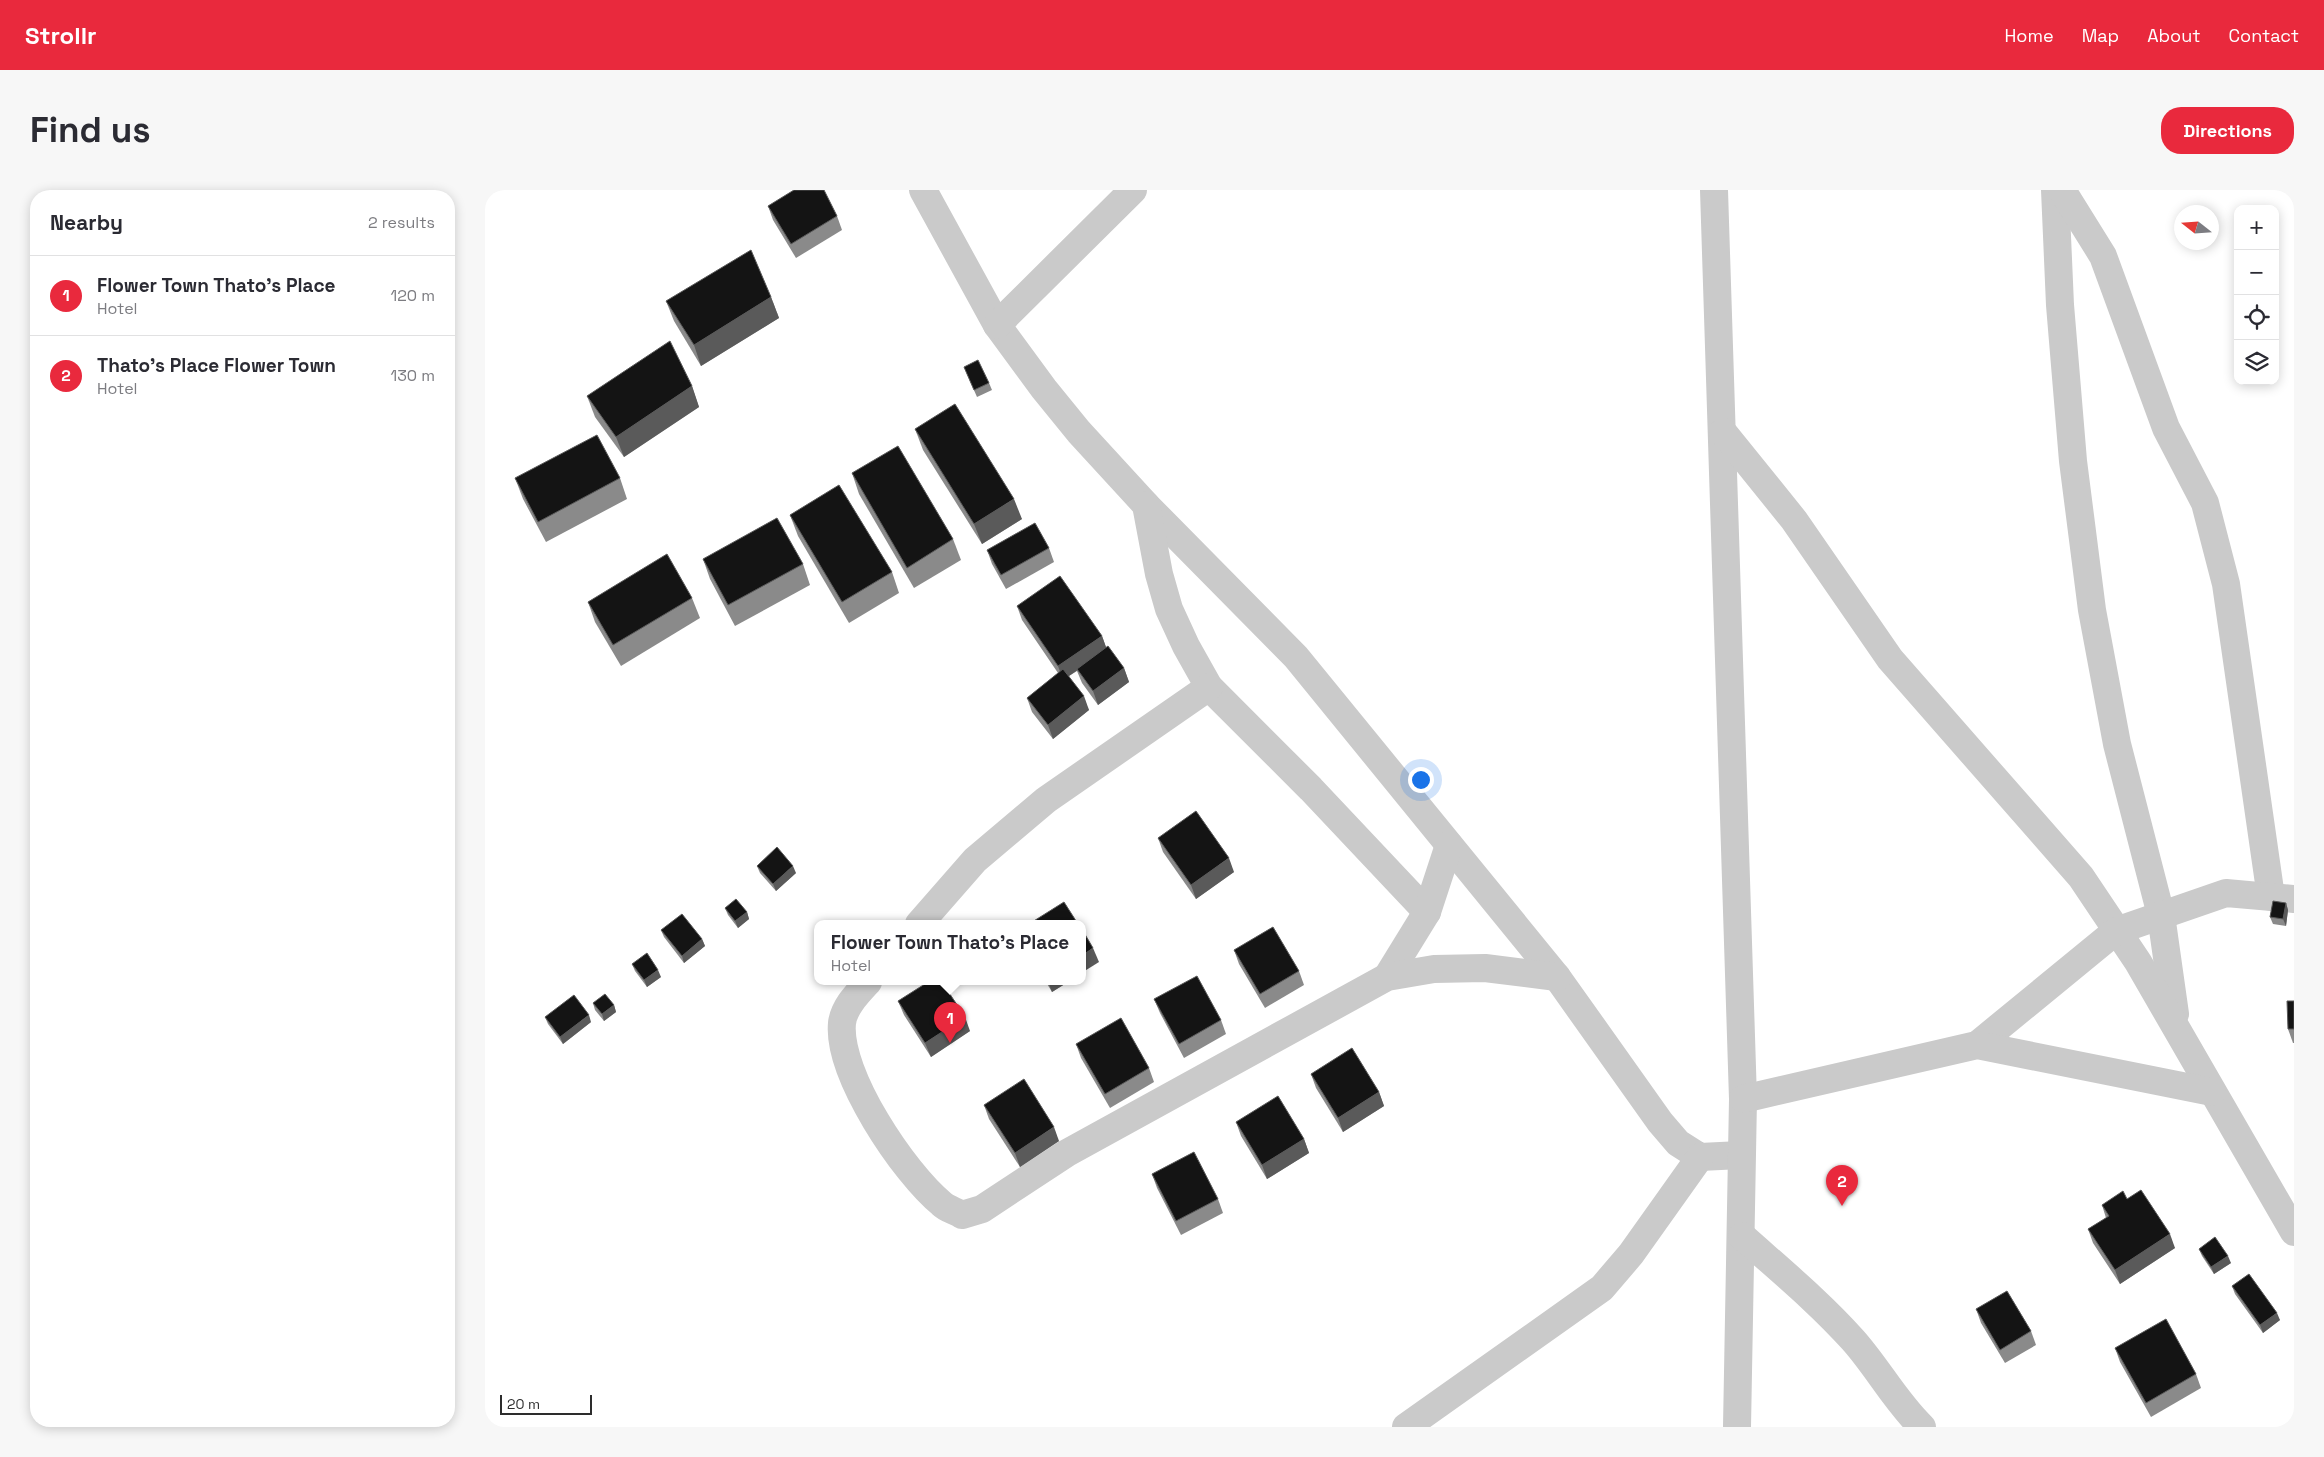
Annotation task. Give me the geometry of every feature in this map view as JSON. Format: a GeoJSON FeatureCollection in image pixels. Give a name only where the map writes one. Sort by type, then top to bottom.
{"type":"FeatureCollection","features":[{"type":"Feature","properties":{"kind":"street"},"geometry":{"type":"LineString","coordinates":[[923,190],[997,325],[1079,432],[1146,505],[1296,657],[1557,978],[1660,1122],[1679,1143],[1700,1157],[1741,1155]]}},
{"type":"Feature","properties":{"kind":"street"},"geometry":{"type":"LineString","coordinates":[[997,325],[1133,190]]}},
{"type":"Feature","properties":{"kind":"street"},"geometry":{"type":"LineString","coordinates":[[1714,190],[1743,1100],[1737,1427]]}},
{"type":"Feature","properties":{"kind":"street"},"geometry":{"type":"LineString","coordinates":[[2055,190],[2060,305],[2073,451],[2092,610],[2117,744],[2161,915],[2177,1031]]}},
{"type":"Feature","properties":{"kind":"street"},"geometry":{"type":"LineString","coordinates":[[1977,1045],[2116,931],[2226,893],[2283,898],[2226,584],[2205,503],[2166,428],[2103,256],[2063,190]]}},
{"type":"Feature","properties":{"kind":"street"},"geometry":{"type":"LineString","coordinates":[[1723,432],[1794,520],[1890,659],[2081,877],[2138,962],[2294,1232]]}},
{"type":"Feature","properties":{"kind":"street"},"geometry":{"type":"LineString","coordinates":[[1146,505],[1159,574],[1169,609],[1186,646],[1209,687],[1311,789],[1427,912]]}},
{"type":"Feature","properties":{"kind":"street"},"geometry":{"type":"LineString","coordinates":[[922,920],[975,860],[1046,800],[1209,687]]}},
{"type":"Feature","properties":{"kind":"street"},"geometry":{"type":"LineString","coordinates":[[1387,977],[1427,912],[1449,845]]}},
{"type":"Feature","properties":{"kind":"street"},"geometry":{"type":"LineString","coordinates":[[866,985],[845,1010],[843,1037],[850,1067],[868,1107],[895,1151],[918,1182],[943,1206],[962,1214],[982,1209],[1067,1153],[1387,977],[1434,969],[1485,968],[1557,978]]}},
{"type":"Feature","properties":{"kind":"street"},"geometry":{"type":"LineString","coordinates":[[1743,1100],[1977,1045],[2212,1092]]}},
{"type":"Feature","properties":{"kind":"street"},"geometry":{"type":"LineString","coordinates":[[1406,1427],[1602,1288],[1631,1254],[1700,1157]]}},
{"type":"Feature","properties":{"kind":"street"},"geometry":{"type":"LineString","coordinates":[[1741,1236],[1828,1314],[1855,1342],[1903,1409],[1921,1427]]}},
{"type":"Feature","properties":{"kind":"building"},"geometry":{"type":"Polygon","coordinates":[[[794,190],[824,190],[837,216],[791,244],[768,206],[794,190]]]}},
{"type":"Feature","properties":{"kind":"building"},"geometry":{"type":"Polygon","coordinates":[[[751,250],[771,297],[694,345],[666,301],[751,250]]]}},
{"type":"Feature","properties":{"kind":"building"},"geometry":{"type":"Polygon","coordinates":[[[670,341],[692,386],[616,437],[587,396],[670,341]]]}},
{"type":"Feature","properties":{"kind":"building"},"geometry":{"type":"Polygon","coordinates":[[[978,360],[989,383],[974,390],[964,367],[978,360]]]}},
{"type":"Feature","properties":{"kind":"building"},"geometry":{"type":"Polygon","coordinates":[[[955,404],[1014,499],[974,524],[915,429],[955,404]]]}},
{"type":"Feature","properties":{"kind":"building"},"geometry":{"type":"Polygon","coordinates":[[[597,435],[620,478],[538,522],[515,478],[597,435]]]}},
{"type":"Feature","properties":{"kind":"building"},"geometry":{"type":"Polygon","coordinates":[[[898,446],[953,539],[907,568],[852,473],[898,446]]]}},
{"type":"Feature","properties":{"kind":"building"},"geometry":{"type":"Polygon","coordinates":[[[839,485],[892,572],[842,602],[790,515],[839,485]]]}},
{"type":"Feature","properties":{"kind":"building"},"geometry":{"type":"Polygon","coordinates":[[[777,518],[803,564],[728,605],[703,559],[777,518]]]}},
{"type":"Feature","properties":{"kind":"building"},"geometry":{"type":"Polygon","coordinates":[[[1035,523],[1049,548],[1001,575],[987,550],[1035,523]]]}},
{"type":"Feature","properties":{"kind":"building"},"geometry":{"type":"Polygon","coordinates":[[[667,554],[692,598],[613,645],[588,602],[667,554]]]}},
{"type":"Feature","properties":{"kind":"building"},"geometry":{"type":"Polygon","coordinates":[[[1060,576],[1102,636],[1058,666],[1017,606],[1060,576]]]}},
{"type":"Feature","properties":{"kind":"building"},"geometry":{"type":"Polygon","coordinates":[[[1108,646],[1124,668],[1093,691],[1077,669],[1108,646]]]}},
{"type":"Feature","properties":{"kind":"building"},"geometry":{"type":"Polygon","coordinates":[[[1063,669],[1084,696],[1048,725],[1027,698],[1063,669]]]}},
{"type":"Feature","properties":{"kind":"building"},"geometry":{"type":"Polygon","coordinates":[[[1196,811],[1229,858],[1191,885],[1158,838],[1196,811]]]}},
{"type":"Feature","properties":{"kind":"building"},"geometry":{"type":"Polygon","coordinates":[[[777,847],[793,866],[773,884],[757,866],[777,847]]]}},
{"type":"Feature","properties":{"kind":"building"},"geometry":{"type":"Polygon","coordinates":[[[736,899],[747,912],[735,921],[725,908],[736,899]]]}},
{"type":"Feature","properties":{"kind":"building"},"geometry":{"type":"Polygon","coordinates":[[[2273,901],[2286,903],[2283,919],[2270,917],[2273,901]]]}},
{"type":"Feature","properties":{"kind":"building"},"geometry":{"type":"Polygon","coordinates":[[[1064,902],[1075,920],[1035,920],[1064,902]]]}},
{"type":"Feature","properties":{"kind":"building"},"geometry":{"type":"Polygon","coordinates":[[[682,914],[702,939],[682,956],[661,930],[682,914]]]}},
{"type":"Feature","properties":{"kind":"building"},"geometry":{"type":"Polygon","coordinates":[[[1273,927],[1299,971],[1260,994],[1234,950],[1273,927]]]}},
{"type":"Feature","properties":{"kind":"building"},"geometry":{"type":"Polygon","coordinates":[[[1086,936],[1093,948],[1086,953],[1086,936]]]}},
{"type":"Feature","properties":{"kind":"building"},"geometry":{"type":"Polygon","coordinates":[[[647,953],[658,970],[644,980],[632,964],[647,953]]]}},
{"type":"Feature","properties":{"kind":"building"},"geometry":{"type":"Polygon","coordinates":[[[1197,976],[1221,1020],[1179,1044],[1154,999],[1197,976]]]}},
{"type":"Feature","properties":{"kind":"building"},"geometry":{"type":"Polygon","coordinates":[[[923,985],[944,985],[965,1017],[925,1043],[898,1001],[923,985]]]}},
{"type":"Feature","properties":{"kind":"building"},"geometry":{"type":"Polygon","coordinates":[[[605,994],[614,1005],[602,1014],[593,1003],[605,994]]]}},
{"type":"Feature","properties":{"kind":"building"},"geometry":{"type":"Polygon","coordinates":[[[574,995],[589,1015],[560,1037],[545,1017],[574,995]]]}},
{"type":"Feature","properties":{"kind":"building"},"geometry":{"type":"Polygon","coordinates":[[[2287,1001],[2294,1001],[2294,1029],[2288,1029],[2287,1001]]]}},
{"type":"Feature","properties":{"kind":"building"},"geometry":{"type":"Polygon","coordinates":[[[1121,1018],[1149,1068],[1105,1094],[1076,1044],[1121,1018]]]}},
{"type":"Feature","properties":{"kind":"building"},"geometry":{"type":"Polygon","coordinates":[[[1352,1048],[1379,1092],[1338,1118],[1311,1074],[1352,1048]]]}},
{"type":"Feature","properties":{"kind":"building"},"geometry":{"type":"Polygon","coordinates":[[[1024,1079],[1054,1127],[1015,1153],[984,1105],[1024,1079]]]}},
{"type":"Feature","properties":{"kind":"building"},"geometry":{"type":"Polygon","coordinates":[[[1278,1096],[1304,1139],[1262,1165],[1236,1122],[1278,1096]]]}},
{"type":"Feature","properties":{"kind":"building"},"geometry":{"type":"Polygon","coordinates":[[[1194,1152],[1218,1199],[1176,1221],[1152,1174],[1194,1152]]]}},
{"type":"Feature","properties":{"kind":"building"},"geometry":{"type":"Polygon","coordinates":[[[2141,1190],[2170,1234],[2115,1270],[2088,1229],[2109,1216],[2102,1205],[2123,1191],[2127,1199],[2141,1190]]]}},
{"type":"Feature","properties":{"kind":"building"},"geometry":{"type":"Polygon","coordinates":[[[2215,1237],[2228,1256],[2211,1267],[2199,1249],[2215,1237]]]}},
{"type":"Feature","properties":{"kind":"building"},"geometry":{"type":"Polygon","coordinates":[[[2249,1274],[2277,1313],[2260,1325],[2232,1286],[2249,1274]]]}},
{"type":"Feature","properties":{"kind":"building"},"geometry":{"type":"Polygon","coordinates":[[[2007,1291],[2031,1331],[2000,1350],[1976,1309],[2007,1291]]]}},
{"type":"Feature","properties":{"kind":"building"},"geometry":{"type":"Polygon","coordinates":[[[2166,1319],[2196,1374],[2146,1403],[2115,1348],[2166,1319]]]}},
{"type":"Feature","properties":{"kind":"place","name":"Flower Town Thato's Place"},"geometry":{"type":"Point","coordinates":[950,1043]}},
{"type":"Feature","properties":{"kind":"place","name":"Thato's Place Flower Town"},"geometry":{"type":"Point","coordinates":[1842,1206]}}]}
